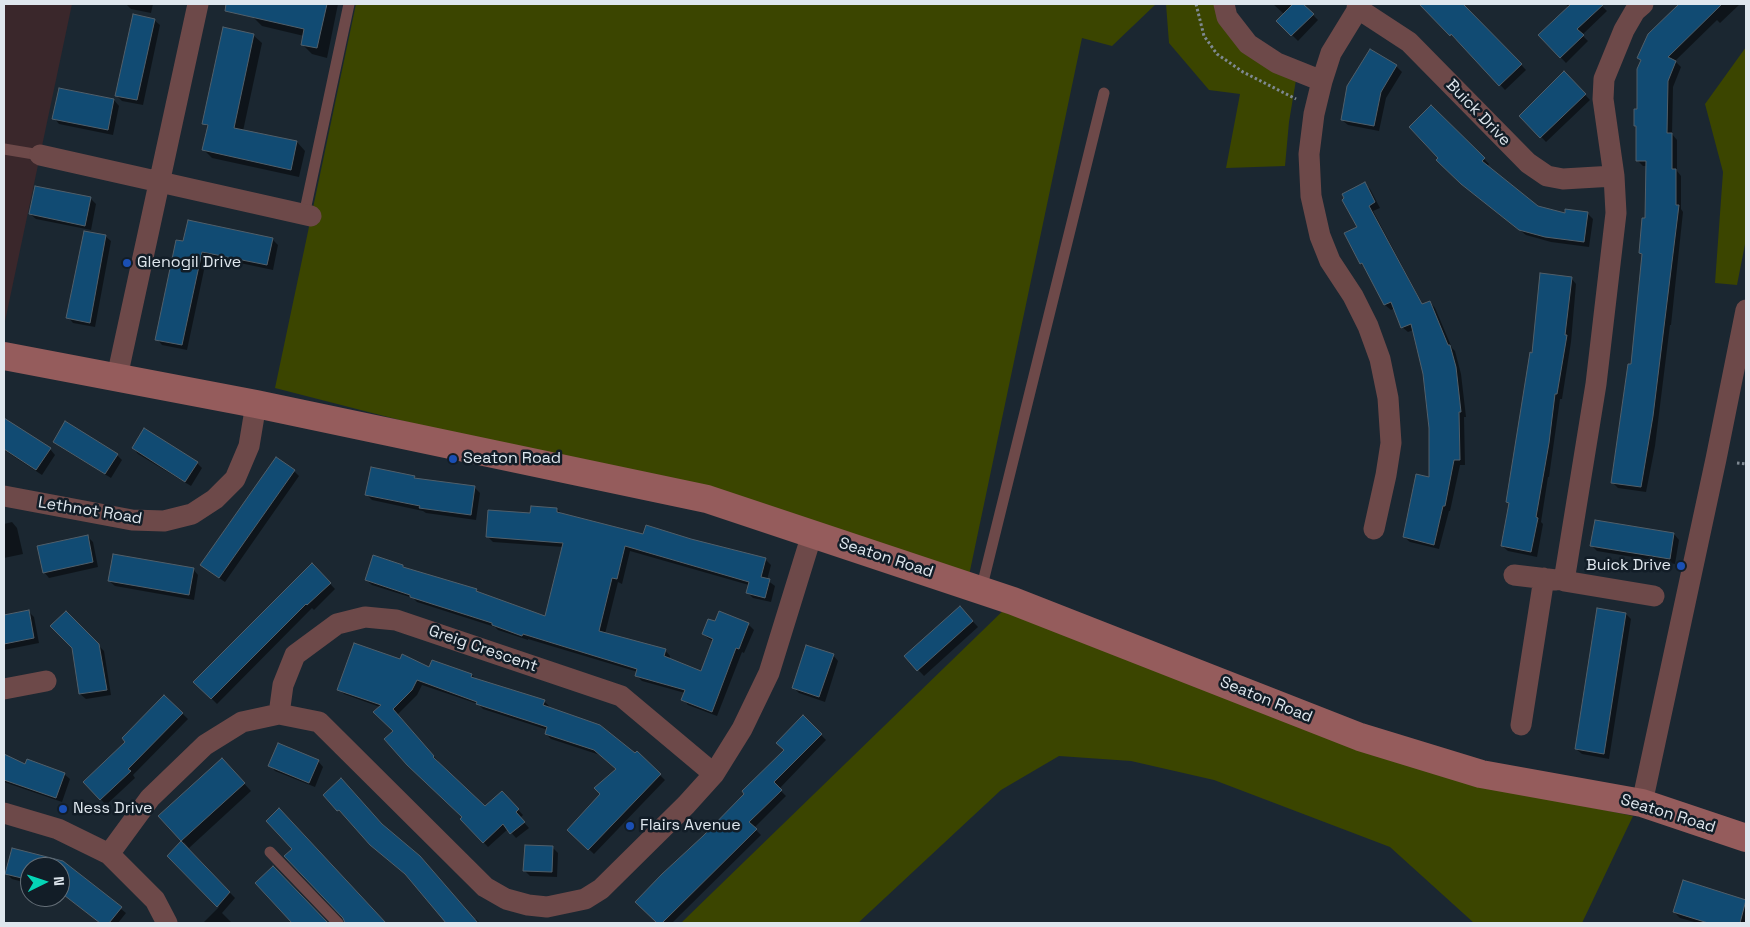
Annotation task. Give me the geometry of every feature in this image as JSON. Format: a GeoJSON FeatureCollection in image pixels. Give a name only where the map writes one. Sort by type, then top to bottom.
{"type":"FeatureCollection","features":[{"type":"Feature","properties":{"kind":"street"},"geometry":{"type":"LineString","coordinates":[[117,377],[198,4]]}},
{"type":"Feature","properties":{"kind":"street"},"geometry":{"type":"LineString","coordinates":[[1224,4],[1227,17],[1248,44],[1277,62],[1322,81]]}},
{"type":"Feature","properties":{"kind":"street"},"geometry":{"type":"LineString","coordinates":[[1521,725],[1597,375],[1616,213],[1614,176],[1604,99],[1604,79],[1624,30],[1636,11],[1643,4]]}},
{"type":"Feature","properties":{"kind":"street"},"geometry":{"type":"LineString","coordinates":[[1359,6],[1332,53],[1322,81],[1314,114],[1309,154],[1311,196],[1320,236],[1330,261],[1353,296],[1368,326],[1380,359],[1388,398],[1391,443],[1374,529]]}},
{"type":"Feature","properties":{"kind":"street","name":"Buick Drive"},"geometry":{"type":"LineString","coordinates":[[1359,6],[1410,42],[1528,163],[1547,176],[1563,179],[1614,176]]}},
{"type":"Feature","properties":{"kind":"street"},"geometry":{"type":"LineString","coordinates":[[40,155],[308,215]]}},
{"type":"Feature","properties":{"kind":"street"},"geometry":{"type":"LineString","coordinates":[[1642,803],[1716,460],[1746,310]]}},
{"type":"Feature","properties":{"kind":"street","name":"Seaton Road"},"geometry":{"type":"LineString","coordinates":[[4,356],[256,404],[707,499],[1013,601],[1360,737],[1481,774],[1642,803],[1746,838]]}},
{"type":"Feature","properties":{"kind":"street","name":"Lethnot Road"},"geometry":{"type":"LineString","coordinates":[[4,496],[132,520],[164,521],[192,514],[215,499],[235,479],[249,446],[256,404]]}},
{"type":"Feature","properties":{"kind":"street"},"geometry":{"type":"LineString","coordinates":[[109,854],[150,798],[205,745],[242,722],[279,714],[319,722],[485,887],[506,899],[528,905],[547,907],[585,899],[601,888],[686,805],[714,774],[742,729],[770,673],[812,534]]}},
{"type":"Feature","properties":{"kind":"street"},"geometry":{"type":"LineString","coordinates":[[1514,574],[1654,596]]}},
{"type":"Feature","properties":{"kind":"street","name":"Greig Crescent"},"geometry":{"type":"LineString","coordinates":[[279,714],[283,686],[295,655],[338,624],[365,617],[396,620],[621,696],[714,774]]}},
{"type":"Feature","properties":{"kind":"street"},"geometry":{"type":"LineString","coordinates":[[4,690],[46,681]]}},
{"type":"Feature","properties":{"kind":"street"},"geometry":{"type":"LineString","coordinates":[[4,813],[58,829],[109,854],[155,900],[167,923]]}},
{"type":"Feature","properties":{"kind":"lane"},"geometry":{"type":"LineString","coordinates":[[308,215],[349,4]]}},
{"type":"Feature","properties":{"kind":"lane"},"geometry":{"type":"LineString","coordinates":[[981,590],[1104,94]]}},
{"type":"Feature","properties":{"kind":"lane"},"geometry":{"type":"LineString","coordinates":[[4,149],[40,155]]}},
{"type":"Feature","properties":{"kind":"lane"},"geometry":{"type":"LineString","coordinates":[[270,852],[338,923]]}},
{"type":"Feature","properties":{"kind":"shaded area"},"geometry":{"type":"Polygon","coordinates":[[[4,4],[72,4],[4,326],[4,4]]]}},
{"type":"Feature","properties":{"kind":"green space"},"geometry":{"type":"Polygon","coordinates":[[[356,4],[1156,4],[1112,46],[1082,38],[967,585],[707,499],[275,388],[356,4]]]}},
{"type":"Feature","properties":{"kind":"green space"},"geometry":{"type":"Polygon","coordinates":[[[1166,4],[1214,4],[1221,22],[1296,80],[1289,122],[1285,166],[1226,168],[1240,94],[1209,90],[1169,43],[1166,4]]]}},
{"type":"Feature","properties":{"kind":"green space"},"geometry":{"type":"Polygon","coordinates":[[[1746,47],[1746,239],[1737,285],[1715,283],[1723,172],[1705,104],[1746,47]]]}},
{"type":"Feature","properties":{"kind":"green space"},"geometry":{"type":"Polygon","coordinates":[[[1013,601],[1493,787],[1633,816],[1582,923],[1474,923],[1390,847],[1214,780],[1131,761],[1059,756],[1001,790],[858,923],[681,923],[1013,601]]]}},
{"type":"Feature","properties":{"kind":"building"},"geometry":{"type":"Polygon","coordinates":[[[226,4],[327,4],[317,48],[301,45],[304,29],[225,11],[226,4]]]}},
{"type":"Feature","properties":{"kind":"building"},"geometry":{"type":"Polygon","coordinates":[[[1293,4],[1303,4],[1314,14],[1291,36],[1276,21],[1293,4]]]}},
{"type":"Feature","properties":{"kind":"building"},"geometry":{"type":"Polygon","coordinates":[[[1419,4],[1463,4],[1522,64],[1499,86],[1451,34],[1450,36],[1419,4]]]}},
{"type":"Feature","properties":{"kind":"building"},"geometry":{"type":"Polygon","coordinates":[[[1571,4],[1604,4],[1577,29],[1584,35],[1560,58],[1538,35],[1571,4]]]}},
{"type":"Feature","properties":{"kind":"building"},"geometry":{"type":"Polygon","coordinates":[[[1679,4],[1722,4],[1668,57],[1676,61],[1668,81],[1667,133],[1672,133],[1672,169],[1676,169],[1676,205],[1679,205],[1653,416],[1641,487],[1611,483],[1628,364],[1631,364],[1642,254],[1639,253],[1642,218],[1645,218],[1646,161],[1636,161],[1636,126],[1634,126],[1634,109],[1637,109],[1637,69],[1641,60],[1637,58],[1648,34],[1679,4]]]}},
{"type":"Feature","properties":{"kind":"building"},"geometry":{"type":"Polygon","coordinates":[[[133,14],[155,19],[137,100],[115,96],[133,14]]]}},
{"type":"Feature","properties":{"kind":"building"},"geometry":{"type":"Polygon","coordinates":[[[223,27],[254,34],[234,128],[297,141],[291,170],[202,150],[208,125],[202,124],[223,27]]]}},
{"type":"Feature","properties":{"kind":"building"},"geometry":{"type":"Polygon","coordinates":[[[1370,49],[1397,65],[1381,92],[1374,126],[1341,120],[1347,86],[1370,49]]]}},
{"type":"Feature","properties":{"kind":"building"},"geometry":{"type":"Polygon","coordinates":[[[1564,71],[1586,94],[1540,138],[1519,116],[1564,71]]]}},
{"type":"Feature","properties":{"kind":"building"},"geometry":{"type":"Polygon","coordinates":[[[59,88],[114,99],[108,130],[52,119],[59,88]]]}},
{"type":"Feature","properties":{"kind":"building"},"geometry":{"type":"Polygon","coordinates":[[[1431,105],[1485,158],[1482,161],[1538,206],[1565,213],[1565,209],[1588,212],[1584,242],[1545,237],[1519,230],[1461,184],[1436,160],[1438,158],[1409,127],[1431,105]]]}},
{"type":"Feature","properties":{"kind":"building"},"geometry":{"type":"Polygon","coordinates":[[[1365,182],[1375,202],[1369,206],[1422,304],[1430,301],[1448,345],[1450,345],[1456,367],[1461,412],[1459,412],[1460,460],[1454,460],[1445,506],[1443,506],[1434,545],[1403,537],[1416,474],[1429,477],[1429,428],[1423,374],[1411,324],[1401,328],[1391,302],[1384,305],[1344,233],[1357,227],[1342,200],[1344,198],[1342,194],[1365,182]]]}},
{"type":"Feature","properties":{"kind":"building"},"geometry":{"type":"Polygon","coordinates":[[[35,186],[91,197],[85,226],[29,214],[35,186]]]}},
{"type":"Feature","properties":{"kind":"building"},"geometry":{"type":"Polygon","coordinates":[[[188,220],[273,238],[267,265],[202,252],[182,345],[155,340],[176,240],[183,241],[188,220]]]}},
{"type":"Feature","properties":{"kind":"building"},"geometry":{"type":"Polygon","coordinates":[[[84,231],[106,235],[90,323],[66,318],[84,231]]]}},
{"type":"Feature","properties":{"kind":"building"},"geometry":{"type":"Polygon","coordinates":[[[1540,273],[1572,277],[1565,335],[1567,335],[1557,394],[1555,394],[1549,443],[1536,517],[1538,518],[1531,552],[1501,546],[1509,503],[1506,502],[1530,352],[1532,353],[1540,273]]]}},
{"type":"Feature","properties":{"kind":"building"},"geometry":{"type":"Polygon","coordinates":[[[4,418],[51,448],[36,470],[4,449],[4,418]]]}},
{"type":"Feature","properties":{"kind":"building"},"geometry":{"type":"Polygon","coordinates":[[[65,421],[118,454],[105,474],[53,442],[65,421]]]}},
{"type":"Feature","properties":{"kind":"building"},"geometry":{"type":"Polygon","coordinates":[[[144,428],[198,462],[185,482],[132,448],[144,428]]]}},
{"type":"Feature","properties":{"kind":"building"},"geometry":{"type":"Polygon","coordinates":[[[276,457],[295,470],[219,578],[200,565],[276,457]]]}},
{"type":"Feature","properties":{"kind":"building"},"geometry":{"type":"Polygon","coordinates":[[[371,467],[415,476],[414,478],[475,486],[471,515],[419,508],[420,506],[365,495],[371,467]]]}},
{"type":"Feature","properties":{"kind":"building"},"geometry":{"type":"Polygon","coordinates":[[[531,506],[557,508],[557,512],[643,534],[646,525],[691,539],[766,558],[761,577],[770,579],[765,598],[746,593],[749,582],[625,546],[617,579],[612,578],[599,631],[666,649],[664,656],[701,671],[713,639],[702,634],[708,619],[715,621],[719,611],[749,623],[739,649],[736,648],[712,712],[681,700],[685,690],[635,676],[637,669],[523,634],[522,636],[492,625],[492,623],[410,597],[410,595],[365,580],[373,555],[403,565],[403,567],[477,589],[476,591],[545,616],[563,543],[486,537],[488,510],[530,513],[531,506]]]}},
{"type":"Feature","properties":{"kind":"building"},"geometry":{"type":"Polygon","coordinates":[[[1595,520],[1674,533],[1670,559],[1590,546],[1595,520]]]}},
{"type":"Feature","properties":{"kind":"building"},"geometry":{"type":"Polygon","coordinates":[[[88,535],[93,562],[43,573],[37,546],[88,535]]]}},
{"type":"Feature","properties":{"kind":"building"},"geometry":{"type":"Polygon","coordinates":[[[113,554],[194,568],[189,595],[108,581],[113,554]]]}},
{"type":"Feature","properties":{"kind":"building"},"geometry":{"type":"Polygon","coordinates":[[[312,563],[331,583],[306,604],[211,699],[193,682],[312,563]]]}},
{"type":"Feature","properties":{"kind":"building"},"geometry":{"type":"Polygon","coordinates":[[[960,606],[973,621],[917,671],[904,656],[960,606]]]}},
{"type":"Feature","properties":{"kind":"building"},"geometry":{"type":"Polygon","coordinates":[[[1597,608],[1626,613],[1604,754],[1575,749],[1597,608]]]}},
{"type":"Feature","properties":{"kind":"building"},"geometry":{"type":"Polygon","coordinates":[[[29,610],[34,638],[4,644],[4,615],[29,610]]]}},
{"type":"Feature","properties":{"kind":"building"},"geometry":{"type":"Polygon","coordinates":[[[66,611],[99,644],[107,690],[79,694],[72,648],[50,626],[66,611]]]}},
{"type":"Feature","properties":{"kind":"building"},"geometry":{"type":"Polygon","coordinates":[[[354,643],[400,659],[402,654],[429,667],[432,660],[472,674],[471,677],[545,700],[543,705],[600,725],[635,753],[637,751],[661,774],[588,850],[567,830],[600,794],[594,788],[616,769],[594,750],[545,734],[547,727],[476,704],[477,702],[417,680],[412,690],[393,709],[433,757],[485,806],[502,791],[519,809],[516,812],[525,822],[510,834],[503,824],[483,843],[460,819],[462,817],[407,765],[384,739],[393,731],[373,712],[381,705],[337,690],[354,643]]]}},
{"type":"Feature","properties":{"kind":"building"},"geometry":{"type":"Polygon","coordinates":[[[806,645],[834,654],[819,697],[792,688],[806,645]]]}},
{"type":"Feature","properties":{"kind":"building"},"geometry":{"type":"Polygon","coordinates":[[[164,695],[183,713],[128,769],[131,771],[100,800],[83,782],[125,742],[122,738],[164,695]]]}},
{"type":"Feature","properties":{"kind":"building"},"geometry":{"type":"Polygon","coordinates":[[[803,715],[822,734],[774,782],[782,790],[749,822],[757,829],[662,923],[657,923],[635,902],[703,836],[744,794],[742,791],[784,750],[776,743],[803,715]]]}},
{"type":"Feature","properties":{"kind":"building"},"geometry":{"type":"Polygon","coordinates":[[[278,743],[319,760],[309,783],[268,766],[278,743]]]}},
{"type":"Feature","properties":{"kind":"building"},"geometry":{"type":"Polygon","coordinates":[[[4,754],[25,764],[27,759],[65,773],[56,798],[4,780],[4,754]]]}},
{"type":"Feature","properties":{"kind":"building"},"geometry":{"type":"Polygon","coordinates":[[[222,758],[245,783],[181,841],[158,816],[222,758]]]}},
{"type":"Feature","properties":{"kind":"building"},"geometry":{"type":"Polygon","coordinates":[[[341,778],[382,824],[420,856],[478,923],[446,923],[405,874],[370,845],[339,810],[337,811],[323,795],[341,778]]]}},
{"type":"Feature","properties":{"kind":"building"},"geometry":{"type":"Polygon","coordinates":[[[279,808],[386,923],[345,923],[343,918],[284,856],[292,849],[266,821],[279,808]]]}},
{"type":"Feature","properties":{"kind":"building"},"geometry":{"type":"Polygon","coordinates":[[[181,841],[230,892],[217,907],[167,856],[181,841]]]}},
{"type":"Feature","properties":{"kind":"building"},"geometry":{"type":"Polygon","coordinates":[[[525,845],[553,846],[552,872],[523,871],[525,845]]]}},
{"type":"Feature","properties":{"kind":"building"},"geometry":{"type":"Polygon","coordinates":[[[12,848],[47,857],[20,857],[20,878],[5,874],[12,848]]]}},
{"type":"Feature","properties":{"kind":"building"},"geometry":{"type":"Polygon","coordinates":[[[70,866],[122,907],[109,923],[100,923],[70,900],[70,866]]]}},
{"type":"Feature","properties":{"kind":"building"},"geometry":{"type":"Polygon","coordinates":[[[273,866],[328,923],[292,923],[255,883],[273,866]]]}},
{"type":"Feature","properties":{"kind":"building"},"geometry":{"type":"Polygon","coordinates":[[[1683,880],[1746,900],[1740,923],[1708,923],[1673,912],[1683,880]]]}},
{"type":"Feature","properties":{"kind":"place","name":"Glenogil Drive"},"geometry":{"type":"Point","coordinates":[127,263]}},
{"type":"Feature","properties":{"kind":"place","name":"Seaton Road"},"geometry":{"type":"Point","coordinates":[453,459]}},
{"type":"Feature","properties":{"kind":"place","name":"Buick Drive"},"geometry":{"type":"Point","coordinates":[1681,566]}},
{"type":"Feature","properties":{"kind":"place","name":"Ness Drive"},"geometry":{"type":"Point","coordinates":[63,809]}},
{"type":"Feature","properties":{"kind":"place","name":"Flairs Avenue"},"geometry":{"type":"Point","coordinates":[630,826]}}]}
